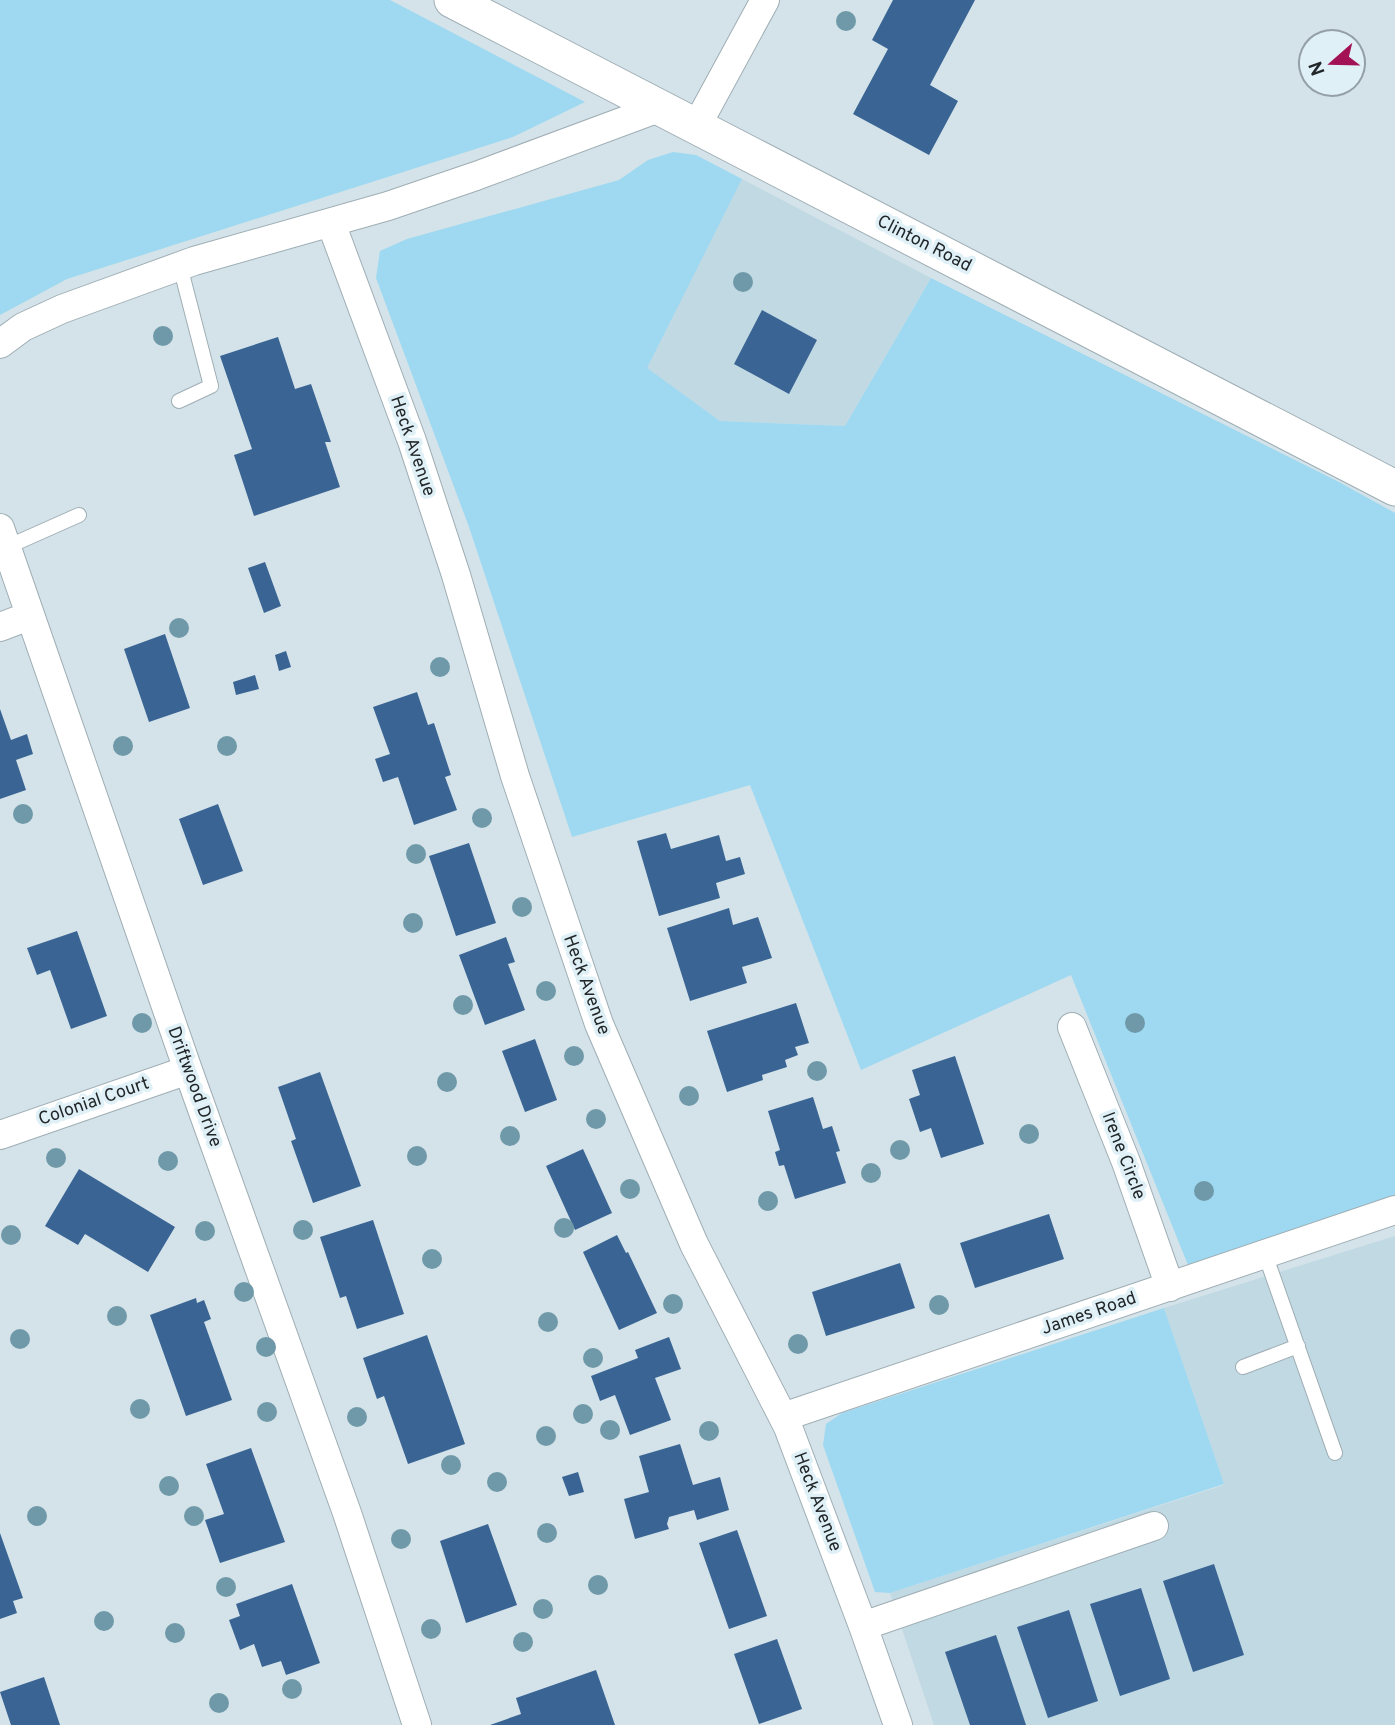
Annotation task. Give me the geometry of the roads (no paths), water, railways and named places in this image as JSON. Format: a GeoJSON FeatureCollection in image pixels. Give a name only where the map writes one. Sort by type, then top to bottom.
{"type":"FeatureCollection","features":[{"type":"Feature","properties":{"kind":"street","name":"Clinton Road"},"geometry":{"type":"LineString","coordinates":[[452,0],[1395,488]]}},
{"type":"Feature","properties":{"kind":"street"},"geometry":{"type":"LineString","coordinates":[[696,127],[765,0]]}},
{"type":"Feature","properties":{"kind":"street"},"geometry":{"type":"LineString","coordinates":[[0,344],[23,327],[62,309],[180,266],[331,223],[476,177],[659,108]]}},
{"type":"Feature","properties":{"kind":"street","name":"Heck Avenue"},"geometry":{"type":"LineString","coordinates":[[331,223],[412,441],[456,575],[519,789],[599,1024],[694,1244],[783,1417],[898,1725]]}},
{"type":"Feature","properties":{"kind":"street","name":"Driftwood Drive"},"geometry":{"type":"LineString","coordinates":[[3,537],[188,1070],[347,1513],[418,1725]]}},
{"type":"Feature","properties":{"kind":"street"},"geometry":{"type":"LineString","coordinates":[[0,627],[29,616]]}},
{"type":"Feature","properties":{"kind":"street","name":"Irene Circle"},"geometry":{"type":"LineString","coordinates":[[1072,1027],[1126,1162],[1170,1287]]}},
{"type":"Feature","properties":{"kind":"street","name":"Colonial Court"},"geometry":{"type":"LineString","coordinates":[[0,1135],[188,1070]]}},
{"type":"Feature","properties":{"kind":"street","name":"James Road"},"geometry":{"type":"LineString","coordinates":[[783,1417],[1395,1210]]}},
{"type":"Feature","properties":{"kind":"street"},"geometry":{"type":"LineString","coordinates":[[863,1626],[1154,1526]]}},
{"type":"Feature","properties":{"kind":"lane"},"geometry":{"type":"LineString","coordinates":[[179,401],[211,386],[180,266]]}},
{"type":"Feature","properties":{"kind":"lane"},"geometry":{"type":"LineString","coordinates":[[3,537],[79,516]]}},
{"type":"Feature","properties":{"kind":"lane"},"geometry":{"type":"LineString","coordinates":[[1265,1254],[1335,1453]]}},
{"type":"Feature","properties":{"kind":"lane"},"geometry":{"type":"LineString","coordinates":[[1243,1367],[1298,1346]]}}]}
